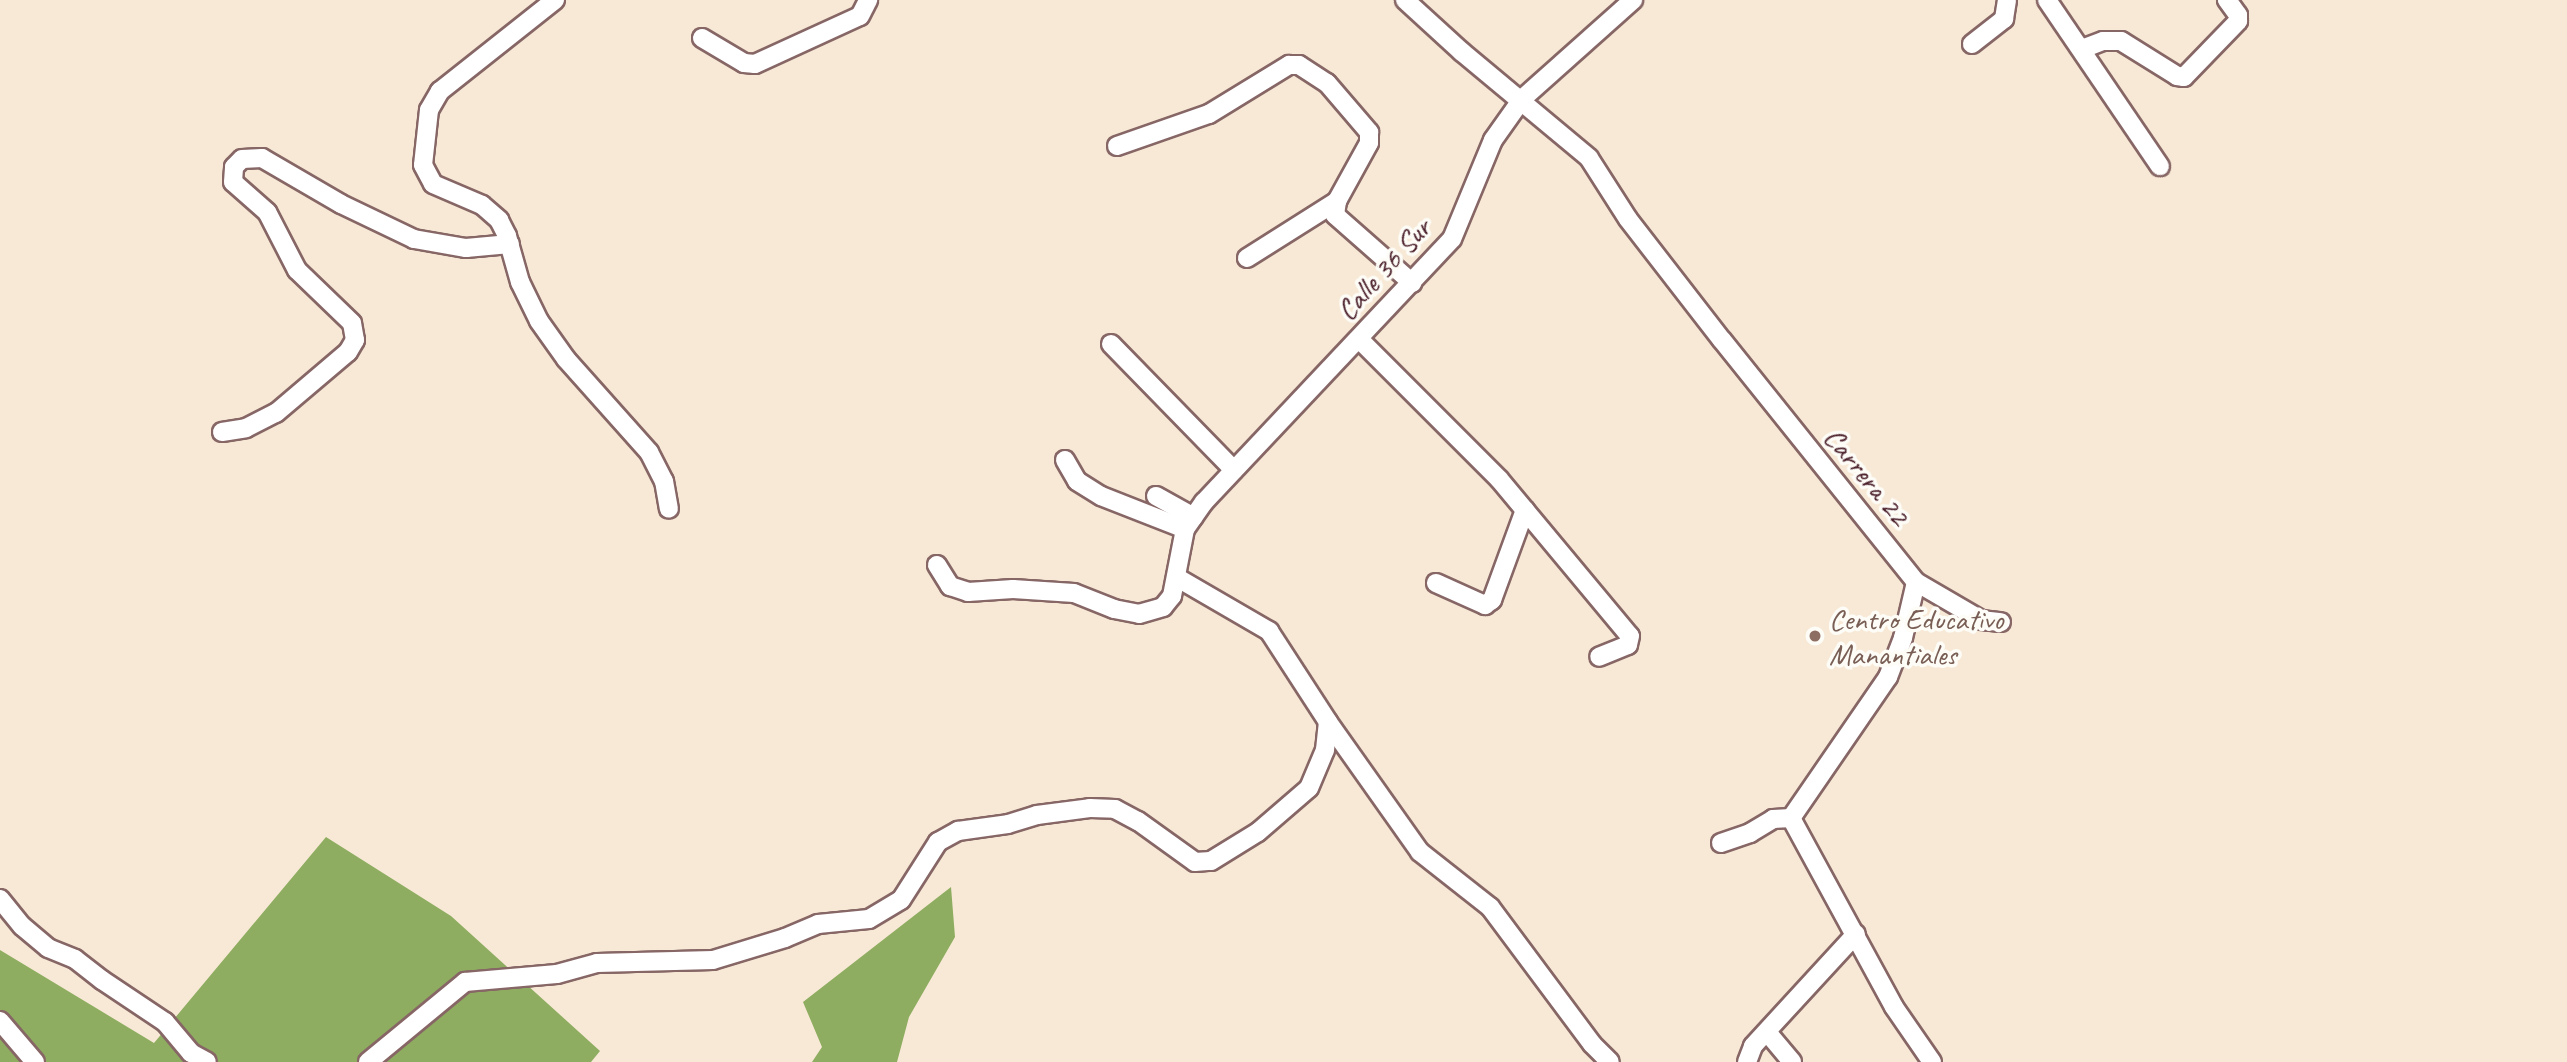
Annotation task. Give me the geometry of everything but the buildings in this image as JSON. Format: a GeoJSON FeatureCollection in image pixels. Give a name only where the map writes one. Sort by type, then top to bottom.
{"type":"FeatureCollection","features":[{"type":"Feature","properties":{"kind":"street"},"geometry":{"type":"LineString","coordinates":[[555,0],[440,91],[427,121],[423,158],[428,178],[440,188],[491,212],[504,228],[520,282],[539,321],[566,359],[649,452],[664,481],[669,509]]}},
{"type":"Feature","properties":{"kind":"street"},"geometry":{"type":"LineString","coordinates":[[702,38],[744,64],[755,64],[860,16],[868,0]]}},
{"type":"Feature","properties":{"kind":"street","name":"Carrera 22"},"geometry":{"type":"LineString","coordinates":[[1405,0],[1462,52],[1522,99],[1589,158],[1629,219],[1722,341],[1916,582]]}},
{"type":"Feature","properties":{"kind":"street","name":"Calle 36 Sur"},"geometry":{"type":"LineString","coordinates":[[937,565],[950,586],[968,592],[1013,589],[1074,593],[1114,609],[1139,614],[1163,607],[1172,596],[1189,523],[1234,470],[1452,239],[1493,140],[1522,99],[1633,0]]}},
{"type":"Feature","properties":{"kind":"street"},"geometry":{"type":"LineString","coordinates":[[1972,44],[2004,19],[2007,0]]}},
{"type":"Feature","properties":{"kind":"street"},"geometry":{"type":"LineString","coordinates":[[2047,0],[2160,166]]}},
{"type":"Feature","properties":{"kind":"street"},"geometry":{"type":"LineString","coordinates":[[2082,49],[2102,41],[2120,41],[2185,77],[2238,21],[2238,15],[2227,0]]}},
{"type":"Feature","properties":{"kind":"street"},"geometry":{"type":"LineString","coordinates":[[1117,146],[1209,114],[1289,65],[1299,65],[1327,83],[1369,132],[1369,144],[1337,201],[1335,215],[1339,222],[1412,283]]}},
{"type":"Feature","properties":{"kind":"street"},"geometry":{"type":"LineString","coordinates":[[222,432],[246,428],[276,413],[348,352],[355,340],[352,323],[297,270],[267,212],[233,182],[234,167],[242,159],[262,158],[341,204],[414,239],[467,248],[510,244]]}},
{"type":"Feature","properties":{"kind":"street"},"geometry":{"type":"LineString","coordinates":[[1247,258],[1337,201]]}},
{"type":"Feature","properties":{"kind":"street"},"geometry":{"type":"LineString","coordinates":[[1359,339],[1499,479],[1630,636],[1628,645],[1599,657]]}},
{"type":"Feature","properties":{"kind":"street"},"geometry":{"type":"LineString","coordinates":[[1111,344],[1234,470]]}},
{"type":"Feature","properties":{"kind":"street"},"geometry":{"type":"LineString","coordinates":[[1065,460],[1070,474],[1101,496],[1189,523]]}},
{"type":"Feature","properties":{"kind":"street"},"geometry":{"type":"LineString","coordinates":[[1156,496],[1189,523]]}},
{"type":"Feature","properties":{"kind":"street"},"geometry":{"type":"LineString","coordinates":[[1436,583],[1485,605],[1492,600],[1525,510]]}},
{"type":"Feature","properties":{"kind":"street"},"geometry":{"type":"LineString","coordinates":[[1176,577],[1269,631],[1328,722],[1420,852],[1490,907],[1606,1060]]}},
{"type":"Feature","properties":{"kind":"street"},"geometry":{"type":"LineString","coordinates":[[1791,818],[1888,677],[1903,638],[1916,582],[1981,620],[2001,622]]}},
{"type":"Feature","properties":{"kind":"street"},"geometry":{"type":"LineString","coordinates":[[368,1062],[465,982],[557,975],[597,963],[713,960],[785,938],[818,924],[869,919],[901,900],[938,842],[958,831],[1008,824],[1037,815],[1090,808],[1115,809],[1138,821],[1195,862],[1211,861],[1258,832],[1309,788],[1325,750],[1328,722]]}},
{"type":"Feature","properties":{"kind":"street"},"geometry":{"type":"LineString","coordinates":[[1721,843],[1750,833],[1773,819],[1791,818]]}},
{"type":"Feature","properties":{"kind":"street"},"geometry":{"type":"LineString","coordinates":[[1791,818],[1894,1007],[1931,1062]]}},
{"type":"Feature","properties":{"kind":"street"},"geometry":{"type":"LineString","coordinates":[[0,899],[22,926],[48,948],[75,959],[165,1022],[191,1053],[207,1062]]}},
{"type":"Feature","properties":{"kind":"street"},"geometry":{"type":"LineString","coordinates":[[1747,1062],[1754,1046],[1856,934]]}},
{"type":"Feature","properties":{"kind":"street"},"geometry":{"type":"LineString","coordinates":[[0,1021],[35,1062]]}},
{"type":"Feature","properties":{"kind":"street"},"geometry":{"type":"LineString","coordinates":[[1767,1032],[1792,1062]]}},
{"type":"Feature","properties":{"kind":"green space"},"geometry":{"type":"Polygon","coordinates":[[[326,837],[451,916],[600,1051],[591,1062],[0,1062],[0,950],[154,1043],[326,837]]]}},
{"type":"Feature","properties":{"kind":"green space"},"geometry":{"type":"Polygon","coordinates":[[[951,887],[955,937],[909,1017],[897,1062],[812,1062],[822,1047],[803,1002],[951,887]]]}},
{"type":"Feature","properties":{"kind":"place","name":"Centro Educativo Manantiales"},"geometry":{"type":"Point","coordinates":[1815,636]}}]}
